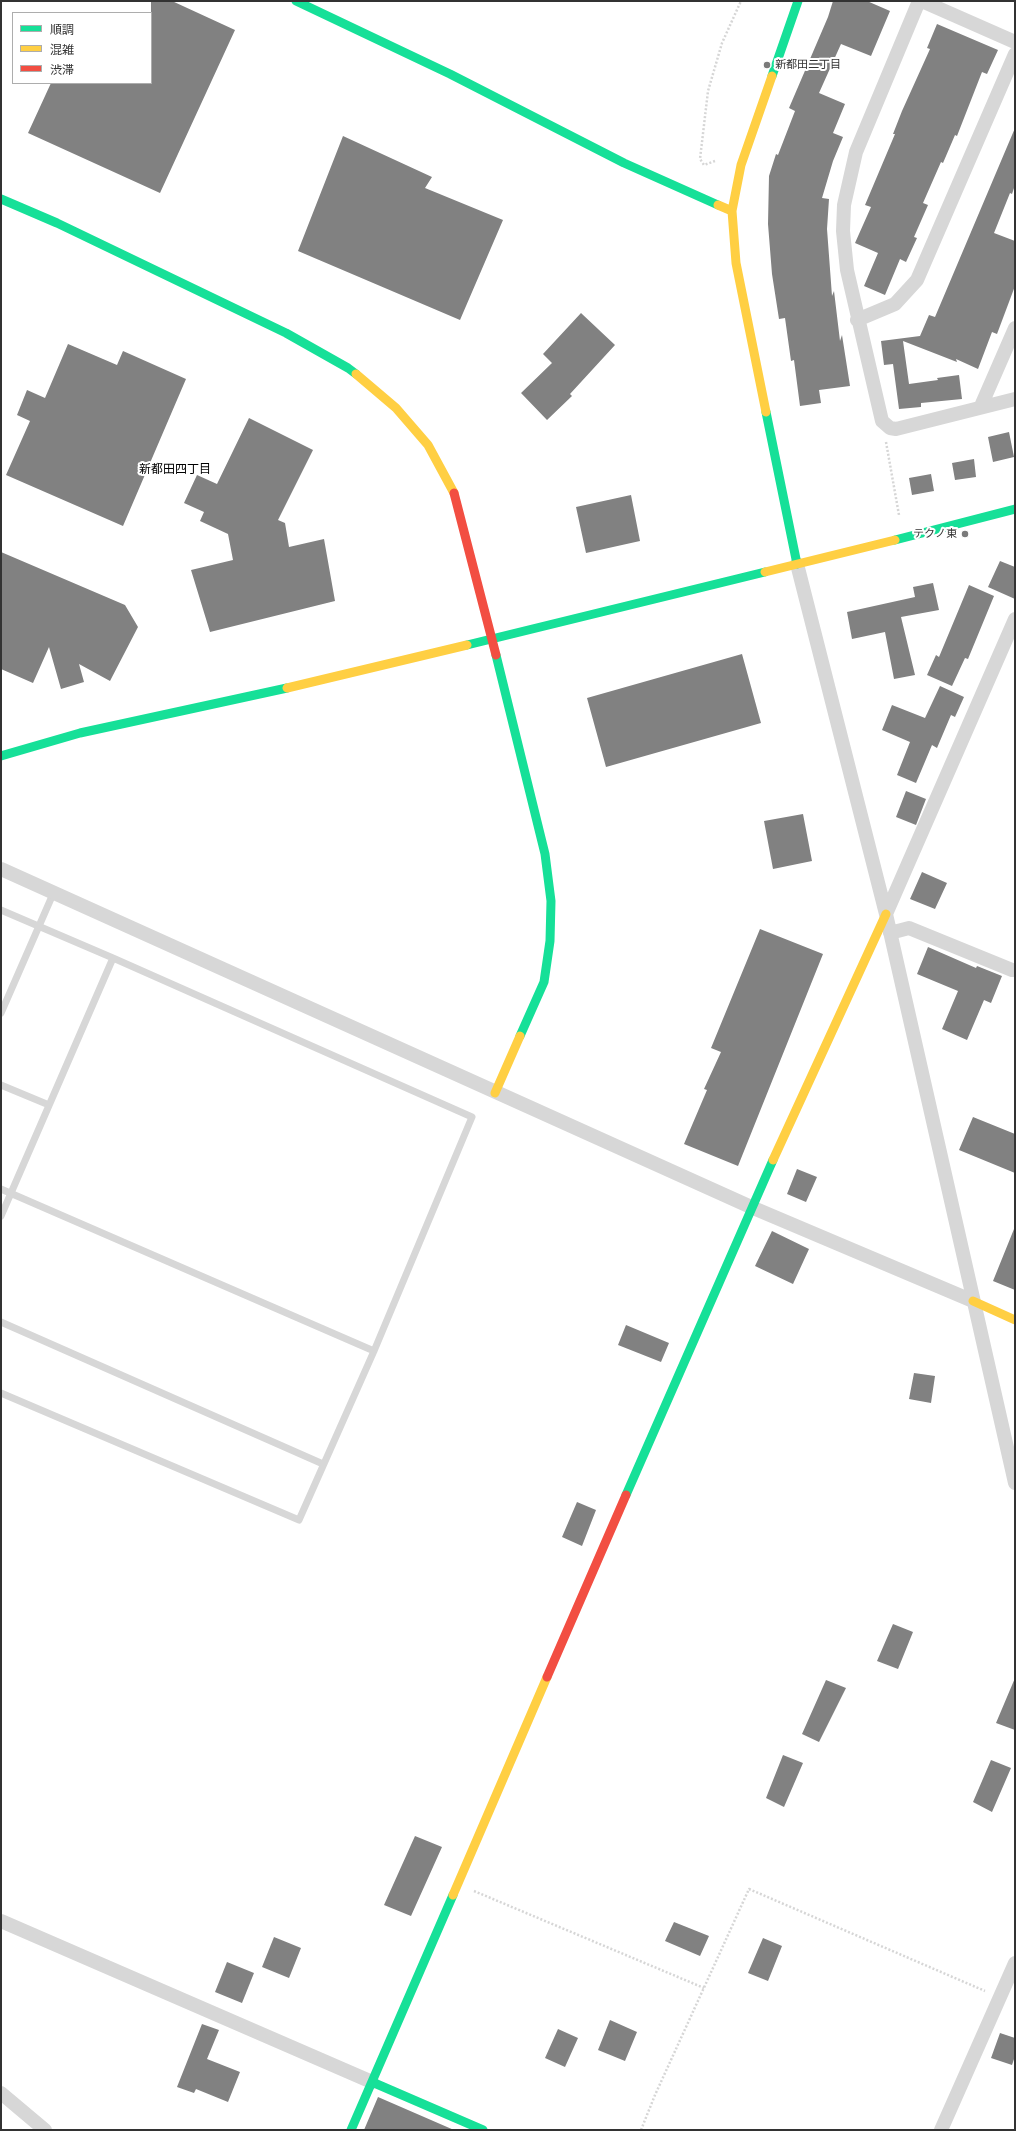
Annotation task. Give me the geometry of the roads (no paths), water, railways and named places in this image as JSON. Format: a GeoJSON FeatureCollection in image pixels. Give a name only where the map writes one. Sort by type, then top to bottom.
{"type":"FeatureCollection","features":[{"type":"Feature","properties":{"kind":"street"},"geometry":{"type":"LineString","coordinates":[[296,1],[450,74],[624,163],[732,211]]}},
{"type":"Feature","properties":{"kind":"street"},"geometry":{"type":"LineString","coordinates":[[798,1],[741,165],[734,192],[732,211],[736,263],[797,564],[886,914],[1015,1483]]}},
{"type":"Feature","properties":{"kind":"street"},"geometry":{"type":"LineString","coordinates":[[919,1],[856,152],[846,190],[843,220],[845,256],[857,320],[882,422],[890,428],[896,429],[981,406],[1015,399]]}},
{"type":"Feature","properties":{"kind":"street"},"geometry":{"type":"LineString","coordinates":[[922,1],[1015,42]]}},
{"type":"Feature","properties":{"kind":"street"},"geometry":{"type":"LineString","coordinates":[[857,320],[895,304],[917,280],[1015,54]]}},
{"type":"Feature","properties":{"kind":"street"},"geometry":{"type":"LineString","coordinates":[[1,199],[57,223],[286,333],[348,368],[396,408],[428,445],[453,488],[470,549],[490,638],[545,854],[551,901],[550,941],[544,982],[496,1093]]}},
{"type":"Feature","properties":{"kind":"street"},"geometry":{"type":"LineString","coordinates":[[981,406],[1015,328]]}},
{"type":"Feature","properties":{"kind":"street"},"geometry":{"type":"LineString","coordinates":[[1,756],[80,733],[279,690],[797,564],[1015,509]]}},
{"type":"Feature","properties":{"kind":"street"},"geometry":{"type":"LineString","coordinates":[[351,2130],[751,1207],[886,914],[1015,619]]}},
{"type":"Feature","properties":{"kind":"street"},"geometry":{"type":"LineString","coordinates":[[1,869],[53,894],[195,956],[751,1207],[1015,1320]]}},
{"type":"Feature","properties":{"kind":"street"},"geometry":{"type":"LineString","coordinates":[[890,932],[909,928],[1012,970]]}},
{"type":"Feature","properties":{"kind":"street"},"geometry":{"type":"LineString","coordinates":[[1,1921],[483,2130]]}},
{"type":"Feature","properties":{"kind":"street"},"geometry":{"type":"LineString","coordinates":[[941,2130],[1015,1963]]}},
{"type":"Feature","properties":{"kind":"street"},"geometry":{"type":"LineString","coordinates":[[1,2093],[45,2130]]}},
{"type":"Feature","properties":{"kind":"lane"},"geometry":{"type":"LineString","coordinates":[[1,1013],[53,894]]}},
{"type":"Feature","properties":{"kind":"lane"},"geometry":{"type":"LineString","coordinates":[[1,910],[472,1117],[374,1351],[299,1520],[1,1393]]}},
{"type":"Feature","properties":{"kind":"lane"},"geometry":{"type":"LineString","coordinates":[[1,1216],[113,958]]}},
{"type":"Feature","properties":{"kind":"lane"},"geometry":{"type":"LineString","coordinates":[[1,1085],[49,1105]]}},
{"type":"Feature","properties":{"kind":"lane"},"geometry":{"type":"LineString","coordinates":[[1,1189],[374,1351]]}},
{"type":"Feature","properties":{"kind":"lane"},"geometry":{"type":"LineString","coordinates":[[1,1322],[323,1464]]}},
{"type":"Feature","properties":{"kind":"place","name":"新都田二丁目"},"geometry":{"type":"Point","coordinates":[767,65]}},
{"type":"Feature","properties":{"kind":"place","name":"テクノ東"},"geometry":{"type":"Point","coordinates":[965,534]}},
{"type":"Feature","properties":{"kind":"district","name":"新都田四丁目"},"geometry":{"type":"Point","coordinates":[175,470]}}]}
